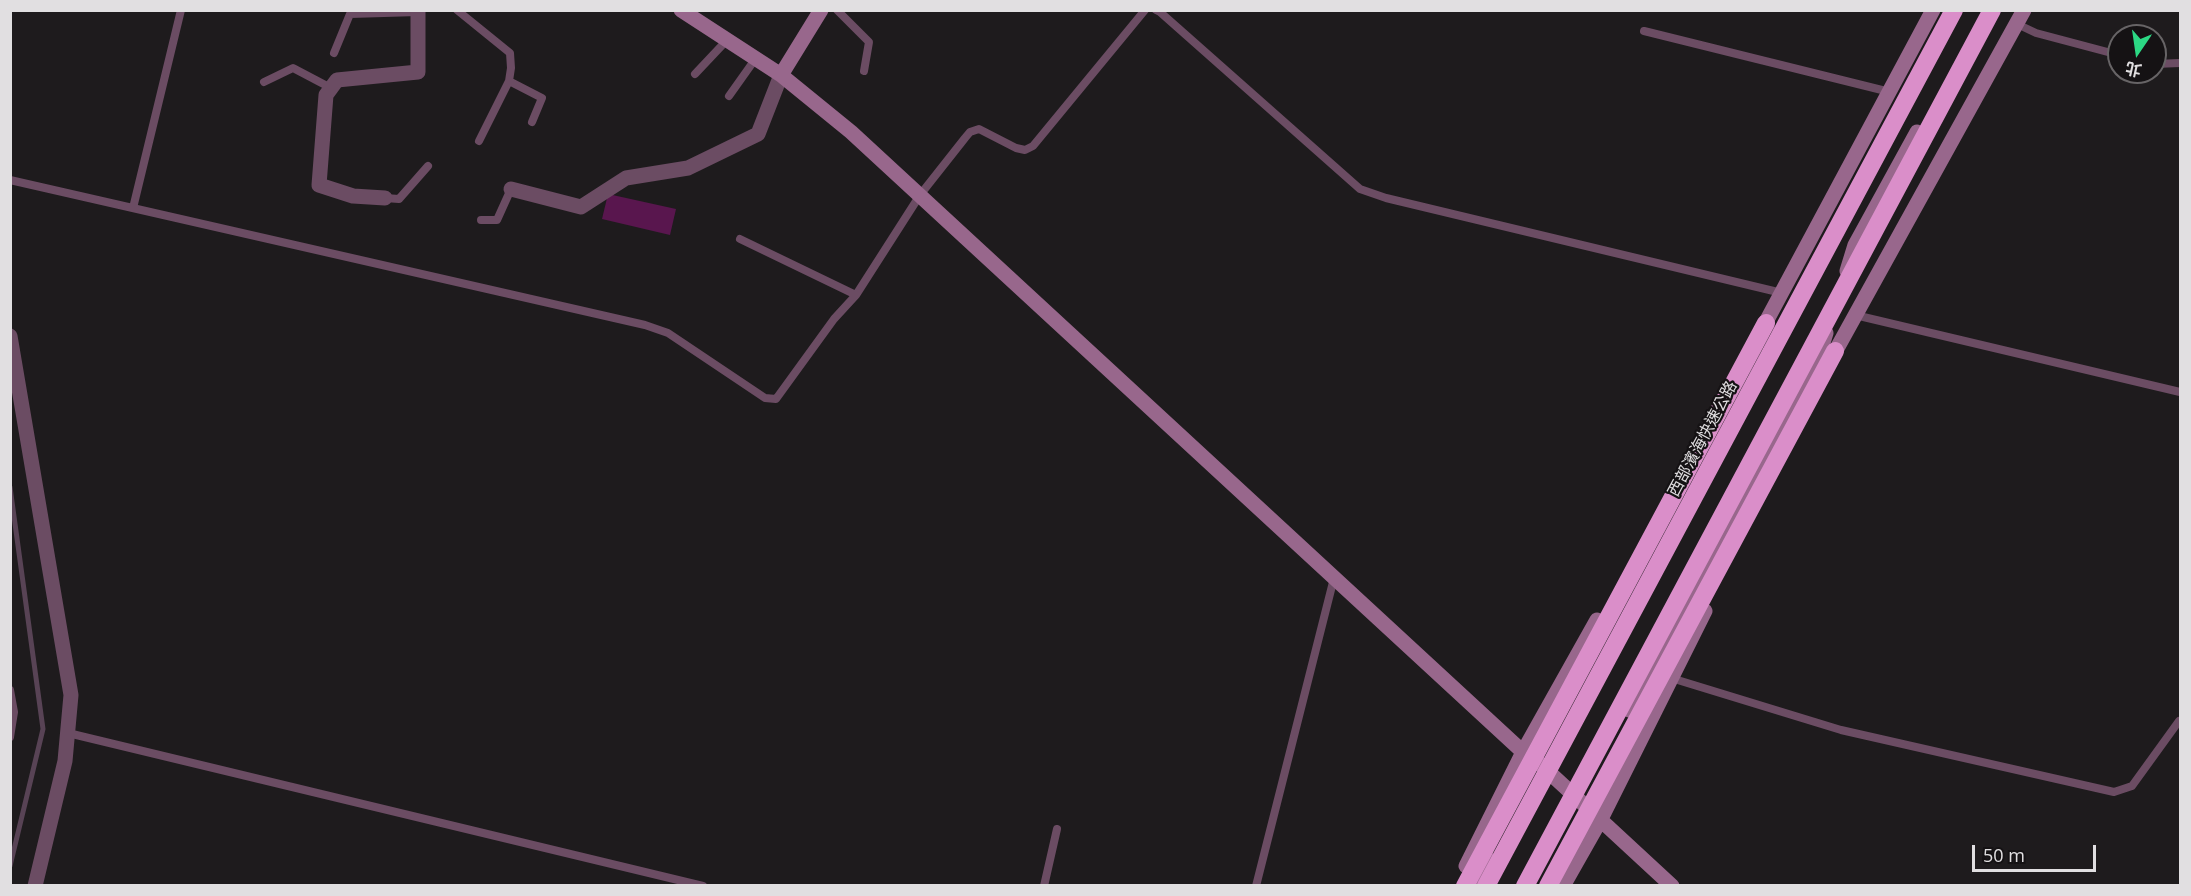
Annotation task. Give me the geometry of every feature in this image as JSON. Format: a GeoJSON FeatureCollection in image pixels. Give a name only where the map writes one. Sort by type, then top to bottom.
{"type":"FeatureCollection","features":[{"type":"Feature","properties":{"kind":"highway","name":"西部濱海快速公路"},"geometry":{"type":"LineString","coordinates":[[1486,885],[1954,10]]}},
{"type":"Feature","properties":{"kind":"highway"},"geometry":{"type":"LineString","coordinates":[[1525,885],[1992,10]]}},
{"type":"Feature","properties":{"kind":"highway"},"geometry":{"type":"LineString","coordinates":[[1465,885],[1766,323]]}},
{"type":"Feature","properties":{"kind":"highway"},"geometry":{"type":"LineString","coordinates":[[1548,885],[1835,351]]}},
{"type":"Feature","properties":{"kind":"main road"},"geometry":{"type":"LineString","coordinates":[[681,10],[781,75],[851,132],[1523,752],[1539,763],[1672,885]]}},
{"type":"Feature","properties":{"kind":"main road"},"geometry":{"type":"LineString","coordinates":[[781,75],[821,10]]}},
{"type":"Feature","properties":{"kind":"main road"},"geometry":{"type":"LineString","coordinates":[[1456,885],[1523,752],[1766,323],[1933,10]]}},
{"type":"Feature","properties":{"kind":"main road"},"geometry":{"type":"LineString","coordinates":[[1476,885],[1539,763],[1922,52],[1948,10]]}},
{"type":"Feature","properties":{"kind":"main road"},"geometry":{"type":"LineString","coordinates":[[1535,885],[1816,364],[1855,245],[1983,10]]}},
{"type":"Feature","properties":{"kind":"main road"},"geometry":{"type":"LineString","coordinates":[[1563,885],[1601,819],[1835,351],[2020,17]]}},
{"type":"Feature","properties":{"kind":"street"},"geometry":{"type":"LineString","coordinates":[[385,198],[353,196],[319,185],[326,96],[337,81],[418,72],[418,11]]}},
{"type":"Feature","properties":{"kind":"street"},"geometry":{"type":"LineString","coordinates":[[511,189],[581,207],[626,178],[688,168],[758,134],[781,75]]}},
{"type":"Feature","properties":{"kind":"street"},"geometry":{"type":"LineString","coordinates":[[10,336],[72,694],[65,761],[35,885]]}},
{"type":"Feature","properties":{"kind":"lane"},"geometry":{"type":"LineString","coordinates":[[133,208],[181,10]]}},
{"type":"Feature","properties":{"kind":"lane"},"geometry":{"type":"LineString","coordinates":[[456,10],[510,53],[509,81],[479,141]]}},
{"type":"Feature","properties":{"kind":"lane"},"geometry":{"type":"LineString","coordinates":[[837,10],[869,42],[864,71]]}},
{"type":"Feature","properties":{"kind":"lane"},"geometry":{"type":"LineString","coordinates":[[10,180],[645,325],[668,333],[765,398],[776,399],[834,319],[856,295],[920,195],[970,132],[979,129],[1016,148],[1025,150],[1033,146],[1145,10]]}},
{"type":"Feature","properties":{"kind":"lane"},"geometry":{"type":"LineString","coordinates":[[1156,10],[1360,189],[1386,198],[1782,293]]}},
{"type":"Feature","properties":{"kind":"lane"},"geometry":{"type":"LineString","coordinates":[[334,53],[350,14],[418,11]]}},
{"type":"Feature","properties":{"kind":"lane"},"geometry":{"type":"LineString","coordinates":[[2020,17],[2036,33],[2107,51]]}},
{"type":"Feature","properties":{"kind":"lane"},"geometry":{"type":"LineString","coordinates":[[1644,31],[1890,92]]}},
{"type":"Feature","properties":{"kind":"lane"},"geometry":{"type":"LineString","coordinates":[[695,74],[728,39]]}},
{"type":"Feature","properties":{"kind":"lane"},"geometry":{"type":"LineString","coordinates":[[729,96],[756,58]]}},
{"type":"Feature","properties":{"kind":"lane"},"geometry":{"type":"LineString","coordinates":[[264,82],[293,68],[332,88]]}},
{"type":"Feature","properties":{"kind":"lane"},"geometry":{"type":"LineString","coordinates":[[509,81],[542,98],[532,122]]}},
{"type":"Feature","properties":{"kind":"lane"},"geometry":{"type":"LineString","coordinates":[[385,198],[399,199],[428,166]]}},
{"type":"Feature","properties":{"kind":"lane"},"geometry":{"type":"LineString","coordinates":[[481,220],[497,220],[511,189]]}},
{"type":"Feature","properties":{"kind":"lane"},"geometry":{"type":"LineString","coordinates":[[740,239],[856,295]]}},
{"type":"Feature","properties":{"kind":"lane"},"geometry":{"type":"LineString","coordinates":[[1855,315],[2181,392]]}},
{"type":"Feature","properties":{"kind":"lane"},"geometry":{"type":"LineString","coordinates":[[1256,885],[1334,578]]}},
{"type":"Feature","properties":{"kind":"lane"},"geometry":{"type":"LineString","coordinates":[[1671,678],[1841,730],[2114,792],[2132,786],[2180,719]]}},
{"type":"Feature","properties":{"kind":"lane"},"geometry":{"type":"LineString","coordinates":[[10,690],[12,712],[10,737]]}},
{"type":"Feature","properties":{"kind":"lane"},"geometry":{"type":"LineString","coordinates":[[68,732],[703,885]]}},
{"type":"Feature","properties":{"kind":"lane"},"geometry":{"type":"LineString","coordinates":[[1044,885],[1057,829]]}},
{"type":"Feature","properties":{"kind":"building"},"geometry":{"type":"Polygon","coordinates":[[[608,194],[676,209],[670,235],[602,219],[608,194]]]}},
{"type":"Feature","properties":{"kind":"waterway"},"geometry":{"type":"LineString","coordinates":[[10,487],[43,729],[10,866]]}}]}
